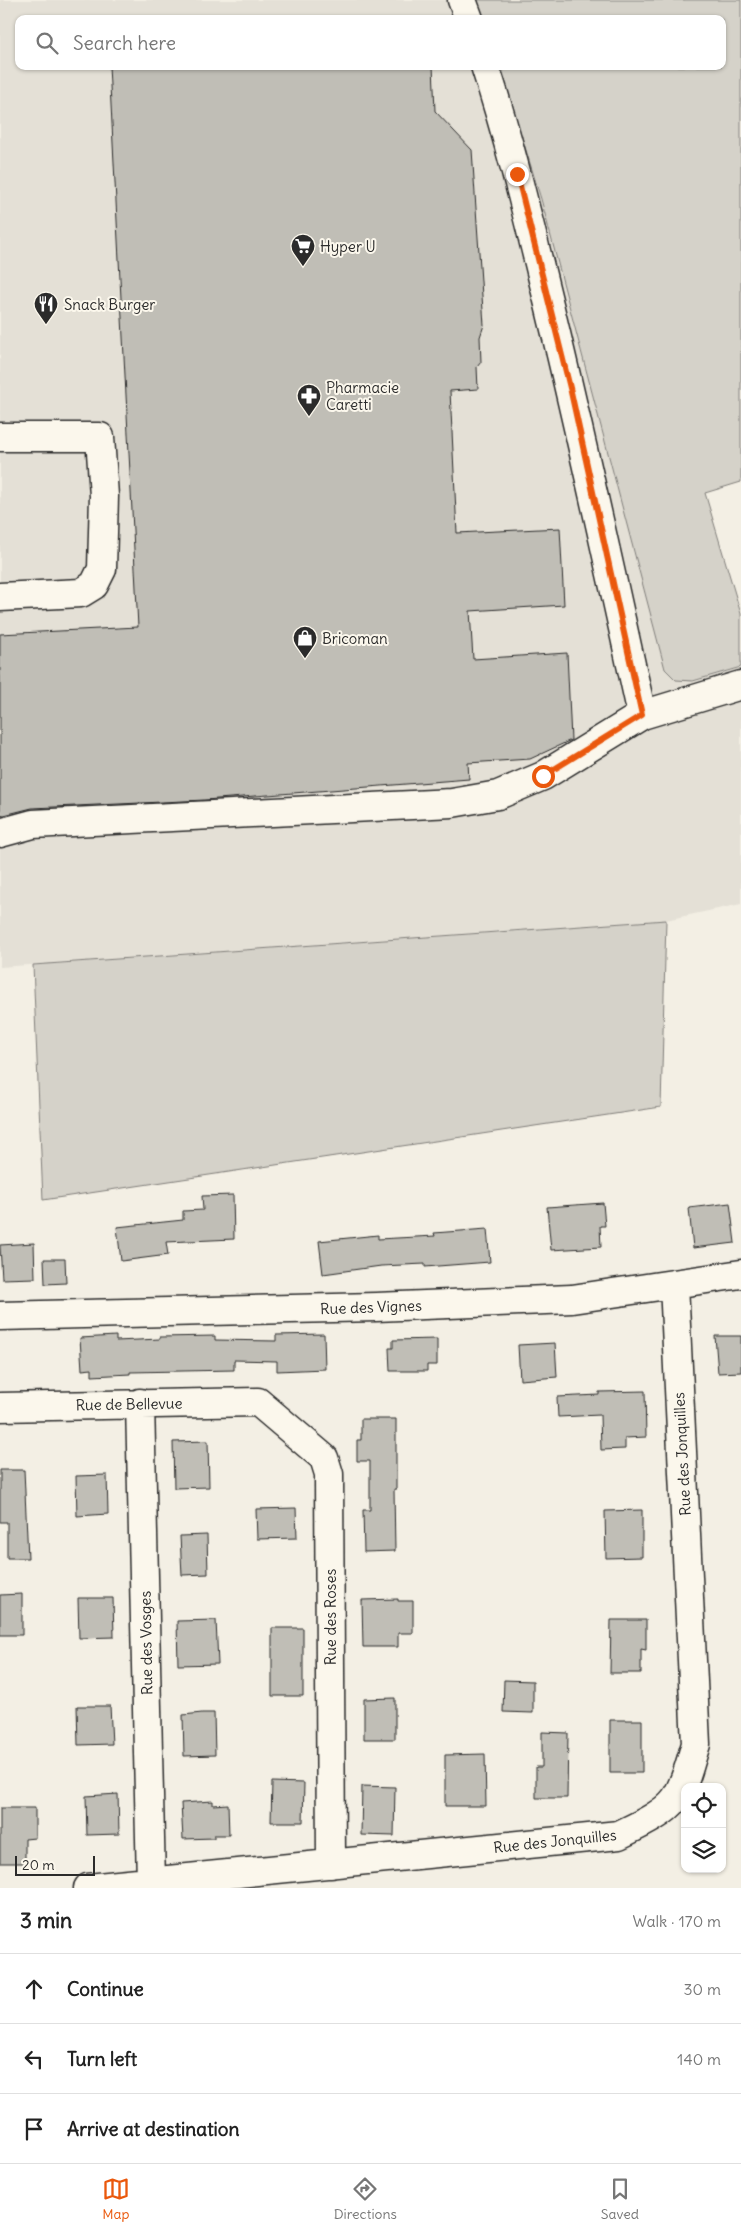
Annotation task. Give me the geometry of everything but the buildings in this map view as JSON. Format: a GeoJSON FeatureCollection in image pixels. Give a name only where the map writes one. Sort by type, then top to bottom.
{"type":"FeatureCollection","features":[{"type":"Feature","properties":{"kind":"street"},"geometry":{"type":"LineString","coordinates":[[462,0],[468,15]]}},
{"type":"Feature","properties":{"kind":"street"},"geometry":{"type":"LineString","coordinates":[[486,70],[517,174],[568,383],[642,715]]}},
{"type":"Feature","properties":{"kind":"street"},"geometry":{"type":"LineString","coordinates":[[0,437],[100,437],[104,496],[102,569],[94,586],[82,593],[0,597]]}},
{"type":"Feature","properties":{"kind":"street"},"geometry":{"type":"LineString","coordinates":[[0,834],[33,824],[452,802],[498,795],[543,776],[642,715],[741,685]]}},
{"type":"Feature","properties":{"kind":"street","name":"Rue des Vignes"},"geometry":{"type":"LineString","coordinates":[[0,1316],[376,1307],[572,1299],[741,1274]]}},
{"type":"Feature","properties":{"kind":"street","name":"Rue des Jonquilles"},"geometry":{"type":"LineString","coordinates":[[88,1888],[620,1835],[649,1820],[674,1799],[686,1775],[696,1744],[674,1284]]}},
{"type":"Feature","properties":{"kind":"street","name":"Rue des Roses"},"geometry":{"type":"LineString","coordinates":[[258,1402],[324,1458],[329,1474],[331,1864]]}},
{"type":"Feature","properties":{"kind":"street","name":"Rue de Bellevue"},"geometry":{"type":"LineString","coordinates":[[0,1407],[258,1402]]}},
{"type":"Feature","properties":{"kind":"street","name":"Rue des Vosges"},"geometry":{"type":"LineString","coordinates":[[140,1403],[151,1882]]}},
{"type":"Feature","properties":{"kind":"shaded area"},"geometry":{"type":"Polygon","coordinates":[[[0,0],[477,0],[482,15],[15,15],[15,70],[501,70],[541,199],[665,669],[693,681],[741,667],[741,904],[666,920],[0,967],[0,0]]]}},
{"type":"Feature","properties":{"kind":"shaded area"},"geometry":{"type":"Polygon","coordinates":[[[477,0],[741,0],[741,482],[705,493],[741,614],[741,667],[693,681],[676,680],[665,669],[541,199],[501,70],[726,70],[726,15],[482,15],[477,0]]]}},
{"type":"Feature","properties":{"kind":"shaded area"},"geometry":{"type":"Polygon","coordinates":[[[666,920],[661,1107],[43,1200],[33,965],[666,920]]]}},
{"type":"Feature","properties":{"kind":"place","name":"Hyper U"},"geometry":{"type":"Point","coordinates":[303,267]}},
{"type":"Feature","properties":{"kind":"place","name":"Snack Burger"},"geometry":{"type":"Point","coordinates":[46,325]}},
{"type":"Feature","properties":{"kind":"place","name":"Pharmacie Caretti"},"geometry":{"type":"Point","coordinates":[309,417]}},
{"type":"Feature","properties":{"kind":"place","name":"Bricoman"},"geometry":{"type":"Point","coordinates":[305,659]}},
{"type":"Feature","properties":{"kind":"route"},"geometry":{"type":"LineString","coordinates":[[517,174],[571,392],[642,715],[543,776]]}}]}
